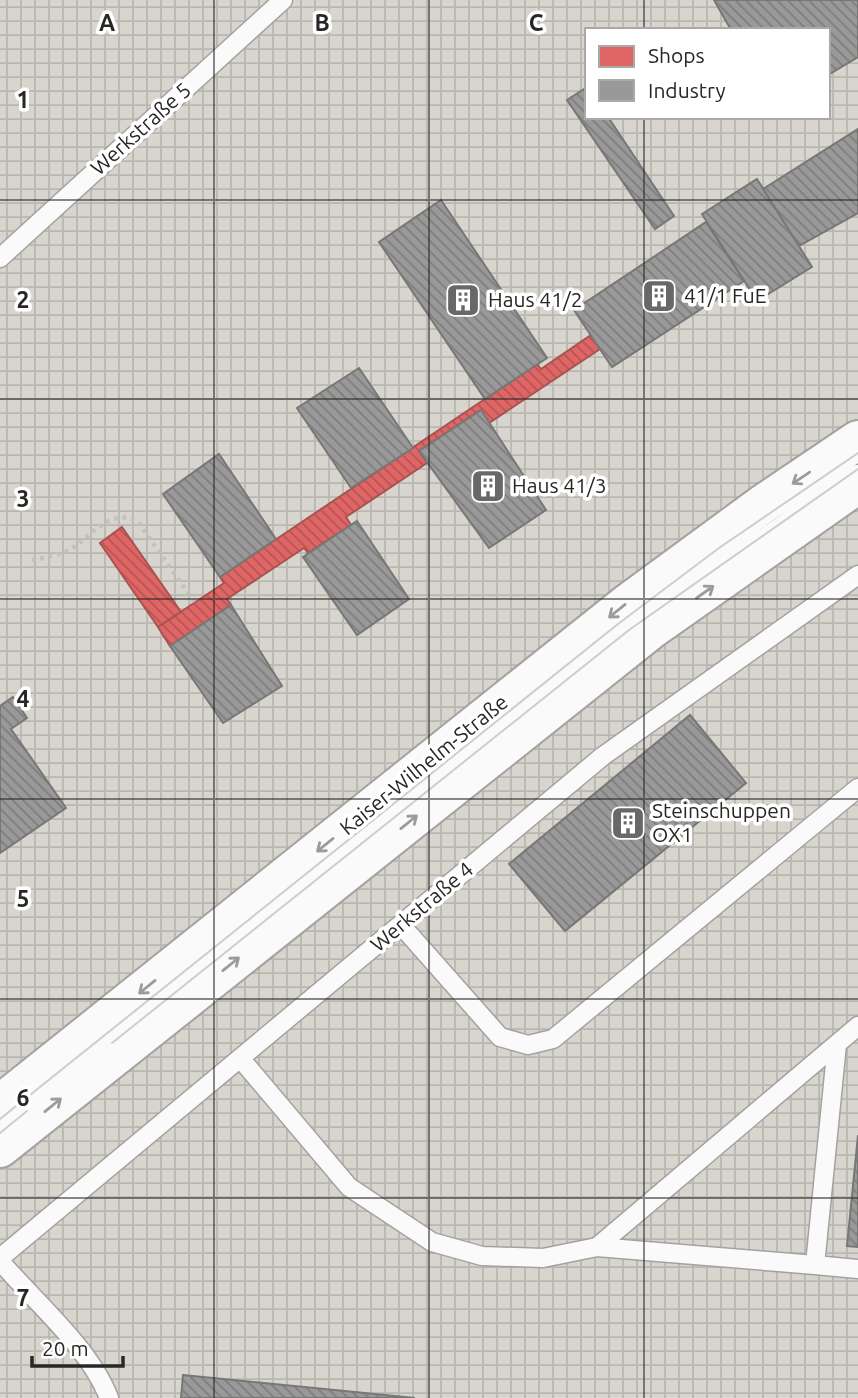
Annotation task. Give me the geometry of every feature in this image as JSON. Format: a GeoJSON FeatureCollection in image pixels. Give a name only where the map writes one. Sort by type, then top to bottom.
{"type":"FeatureCollection","features":[{"type":"Feature","properties":{"kind":"main road","name":"Kaiser-Wilhelm-Straße"},"geometry":{"type":"LineString","coordinates":[[0,1104],[628,603],[763,504],[858,440]]}},
{"type":"Feature","properties":{"kind":"main road","name":"Kaiser-Wilhelm-Straße"},"geometry":{"type":"LineString","coordinates":[[0,1148],[652,629],[858,484]]}},
{"type":"Feature","properties":{"kind":"lane","name":"Werkstraße 5"},"geometry":{"type":"LineString","coordinates":[[0,258],[283,0]]}},
{"type":"Feature","properties":{"kind":"lane","name":"Werkstraße 4"},"geometry":{"type":"LineString","coordinates":[[0,1259],[603,756],[858,575]]}},
{"type":"Feature","properties":{"kind":"lane"},"geometry":{"type":"LineString","coordinates":[[401,925],[500,1037],[527,1045],[553,1039],[858,788]]}},
{"type":"Feature","properties":{"kind":"lane"},"geometry":{"type":"LineString","coordinates":[[597,1247],[858,1026]]}},
{"type":"Feature","properties":{"kind":"lane"},"geometry":{"type":"LineString","coordinates":[[815,1265],[837,1044]]}},
{"type":"Feature","properties":{"kind":"lane"},"geometry":{"type":"LineString","coordinates":[[240,1058],[349,1187],[432,1242],[482,1256],[543,1258],[597,1247],[858,1269]]}},
{"type":"Feature","properties":{"kind":"lane"},"geometry":{"type":"LineString","coordinates":[[0,1259],[72,1339],[109,1398]]}},
{"type":"Feature","properties":{"kind":"path"},"geometry":{"type":"LineString","coordinates":[[32,560],[66,551],[113,518],[131,518],[138,522],[195,603]]}},
{"type":"Feature","properties":{"kind":"shaded area"},"geometry":{"type":"Polygon","coordinates":[[[0,0],[858,0],[858,1398],[0,1398],[0,0]]]}},
{"type":"Feature","properties":{"kind":"building: Shops"},"geometry":{"type":"Polygon","coordinates":[[[591,335],[600,349],[489,423],[481,410],[419,451],[427,463],[346,517],[351,525],[308,553],[304,548],[227,599],[231,605],[170,646],[158,627],[224,583],[220,577],[537,364],[541,369],[591,335]]]}},
{"type":"Feature","properties":{"kind":"building: Shops"},"geometry":{"type":"Polygon","coordinates":[[[122,527],[181,612],[158,627],[100,543],[122,527]]]}},
{"type":"Feature","properties":{"kind":"building: Industry"},"geometry":{"type":"Polygon","coordinates":[[[714,0],[858,0],[858,57],[830,74],[830,28],[730,28],[714,0]]]}},
{"type":"Feature","properties":{"kind":"building: Industry"},"geometry":{"type":"Polygon","coordinates":[[[585,88],[585,119],[609,119],[674,216],[655,229],[567,100],[585,88]]]}},
{"type":"Feature","properties":{"kind":"building: Industry"},"geometry":{"type":"Polygon","coordinates":[[[858,129],[858,213],[799,246],[763,189],[858,129]]]}},
{"type":"Feature","properties":{"kind":"building: Industry"},"geometry":{"type":"Polygon","coordinates":[[[757,179],[812,267],[757,301],[702,214],[757,179]]]}},
{"type":"Feature","properties":{"kind":"building: Industry","name":"Haus 41/2"},"geometry":{"type":"Polygon","coordinates":[[[441,200],[547,358],[485,399],[379,242],[441,200]]]}},
{"type":"Feature","properties":{"kind":"building: Industry","name":"41/1 FuE"},"geometry":{"type":"Polygon","coordinates":[[[706,222],[744,281],[612,367],[574,310],[706,222]]]}},
{"type":"Feature","properties":{"kind":"building: Industry"},"geometry":{"type":"Polygon","coordinates":[[[359,368],[413,448],[351,488],[297,408],[359,368]]]}},
{"type":"Feature","properties":{"kind":"building: Industry","name":"Haus 41/3"},"geometry":{"type":"Polygon","coordinates":[[[481,410],[546,510],[489,548],[419,451],[481,410]]]}},
{"type":"Feature","properties":{"kind":"building: Industry"},"geometry":{"type":"Polygon","coordinates":[[[219,454],[276,539],[220,577],[163,494],[219,454]]]}},
{"type":"Feature","properties":{"kind":"building: Industry"},"geometry":{"type":"Polygon","coordinates":[[[357,521],[409,599],[357,635],[303,557],[357,521]]]}},
{"type":"Feature","properties":{"kind":"building: Industry"},"geometry":{"type":"Polygon","coordinates":[[[231,605],[282,686],[223,723],[170,646],[231,605]]]}},
{"type":"Feature","properties":{"kind":"building: Industry"},"geometry":{"type":"Polygon","coordinates":[[[13,697],[27,718],[11,729],[66,808],[0,853],[0,706],[13,697]]]}},
{"type":"Feature","properties":{"kind":"building: Industry","name":"Steinschuppen OX1"},"geometry":{"type":"Polygon","coordinates":[[[690,715],[746,783],[565,931],[509,864],[690,715]]]}},
{"type":"Feature","properties":{"kind":"building: Industry"},"geometry":{"type":"Polygon","coordinates":[[[858,1135],[858,1247],[847,1246],[858,1135]]]}},
{"type":"Feature","properties":{"kind":"building: Industry"},"geometry":{"type":"Polygon","coordinates":[[[183,1375],[415,1398],[181,1398],[183,1375]]]}},
{"type":"Feature","properties":{"kind":"tram line"},"geometry":{"type":"LineString","coordinates":[[0,1119],[618,624],[719,548],[858,453]]}},
{"type":"Feature","properties":{"kind":"tram line"},"geometry":{"type":"LineString","coordinates":[[112,1043],[629,630],[858,469]]}},
{"type":"Feature","properties":{"kind":"tram line"},"geometry":{"type":"LineString","coordinates":[[0,1133],[27,1111]]}},
{"type":"Feature","properties":{"kind":"place","name":"41/1 FuE"},"geometry":{"type":"Point","coordinates":[659,296]}},
{"type":"Feature","properties":{"kind":"place","name":"Haus 41/2"},"geometry":{"type":"Point","coordinates":[463,300]}},
{"type":"Feature","properties":{"kind":"place","name":"Haus 41/3"},"geometry":{"type":"Point","coordinates":[488,486]}},
{"type":"Feature","properties":{"kind":"place","name":"Steinschuppen OX1"},"geometry":{"type":"Point","coordinates":[628,823]}}]}
